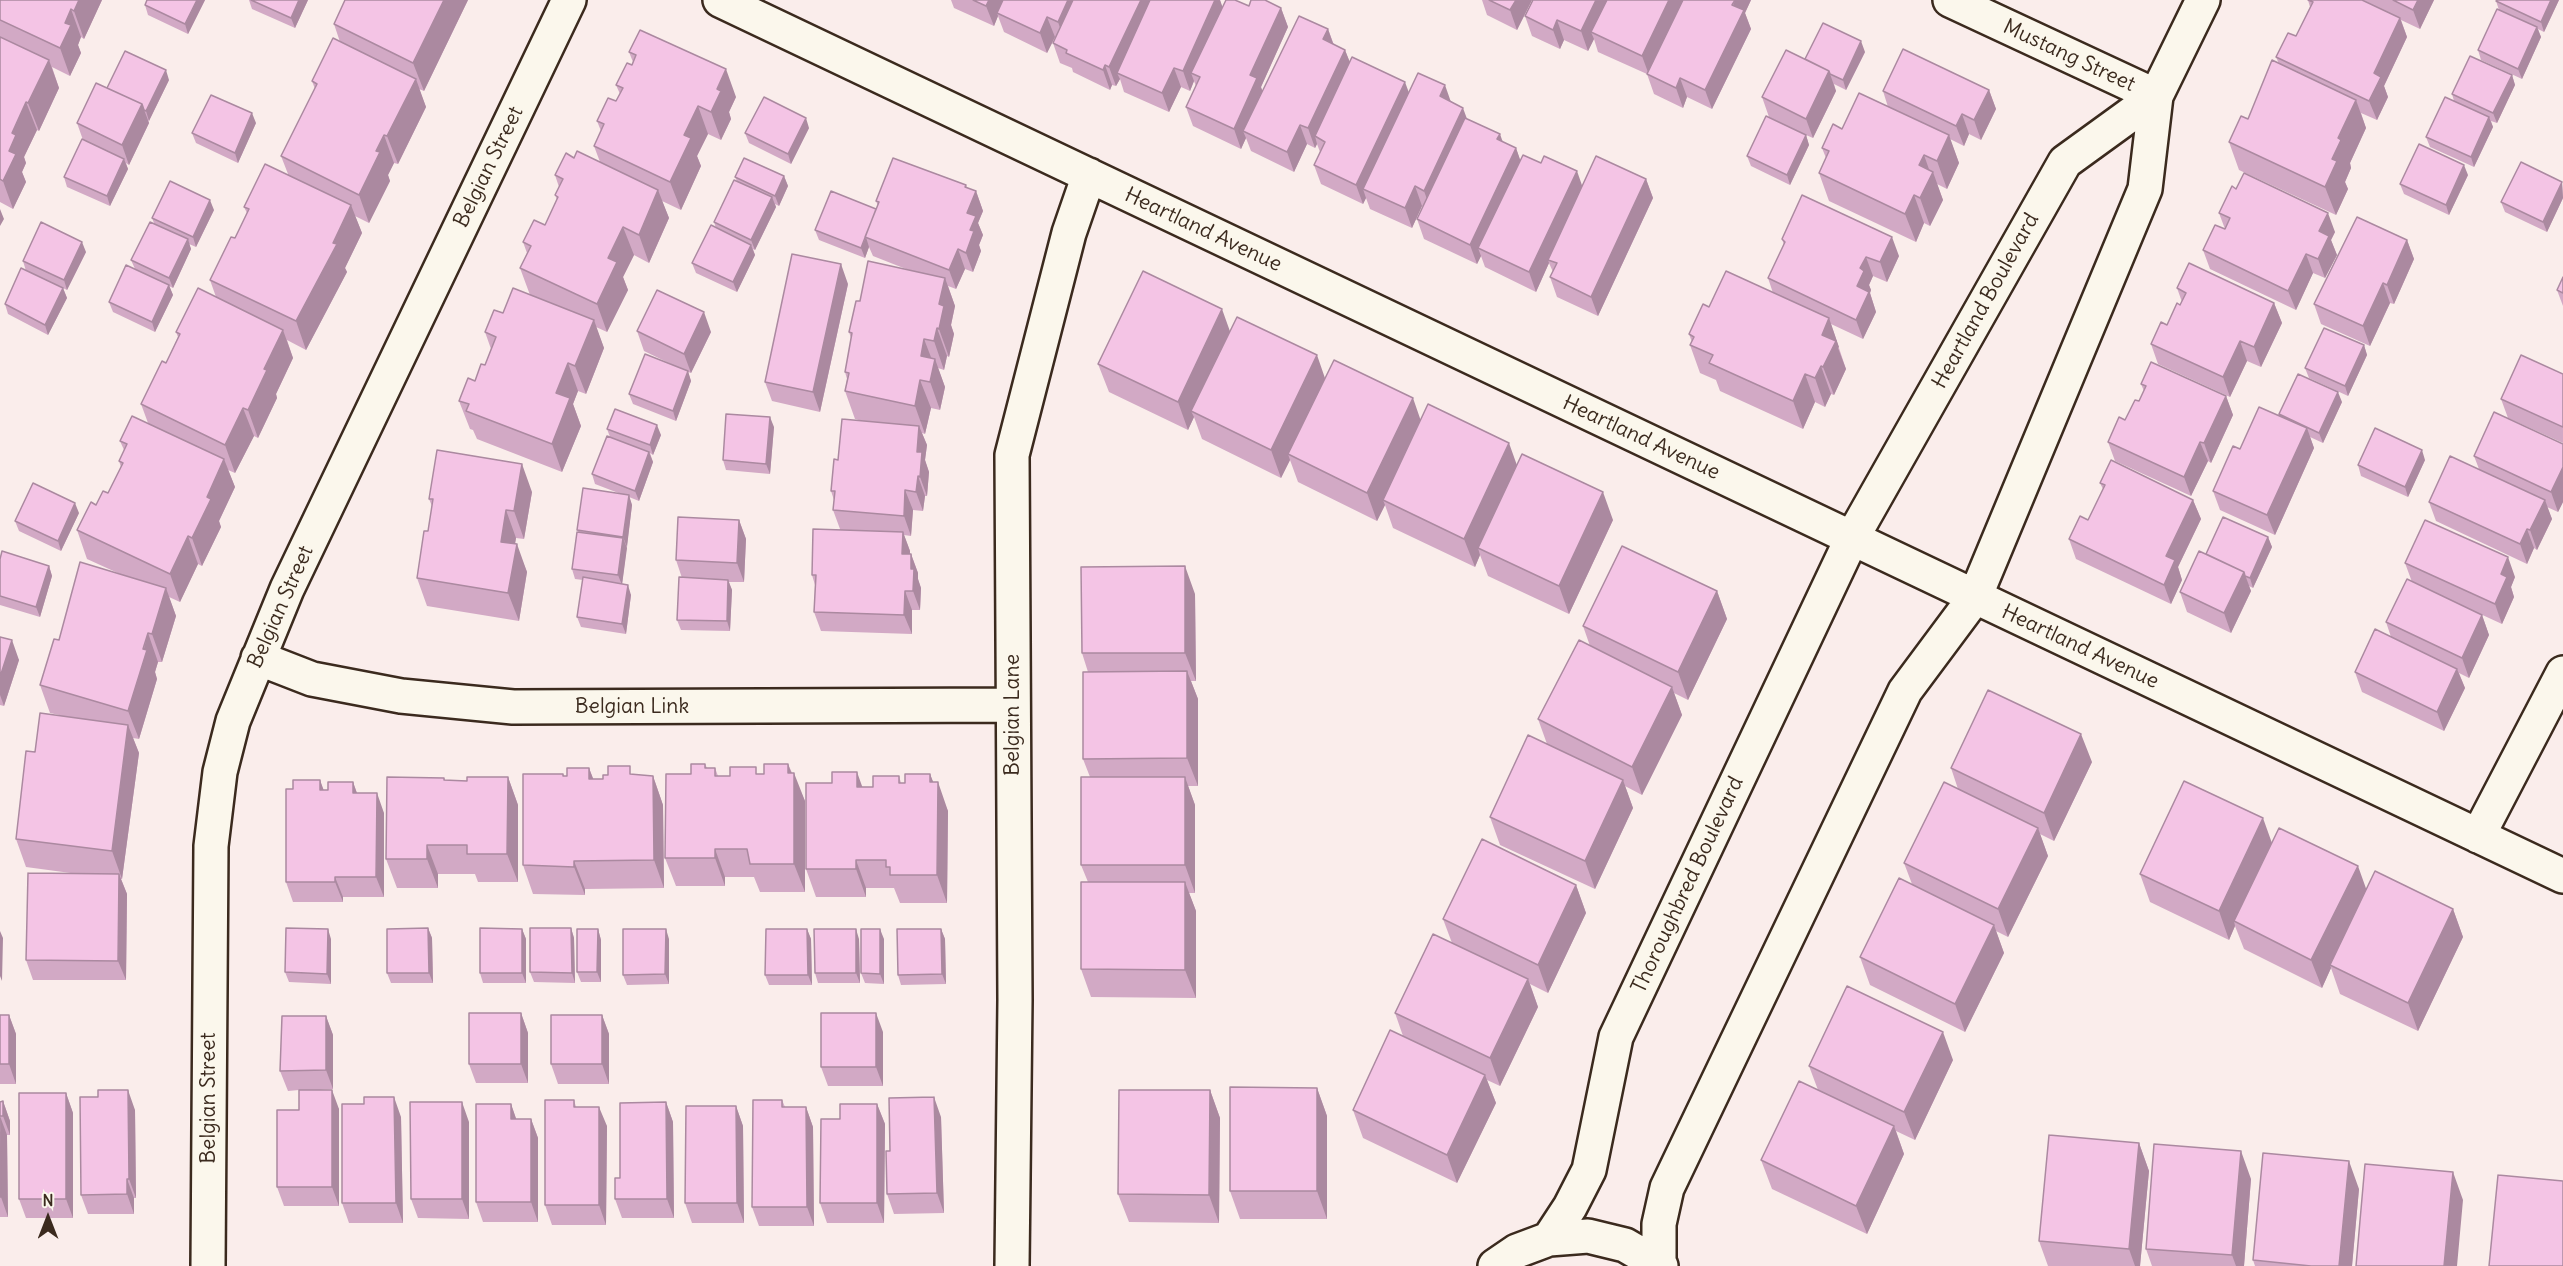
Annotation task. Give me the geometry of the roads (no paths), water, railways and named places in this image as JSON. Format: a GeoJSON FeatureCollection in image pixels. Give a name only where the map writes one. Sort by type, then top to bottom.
{"type":"FeatureCollection","features":[{"type":"Feature","properties":{"kind":"street","name":"Belgian Street"},"geometry":{"type":"LineString","coordinates":[[208,1266],[211,846],[220,772],[233,721],[287,589],[569,0]]}},
{"type":"Feature","properties":{"kind":"street","name":"Heartland Avenue"},"geometry":{"type":"LineString","coordinates":[[720,0],[2563,876]]}},
{"type":"Feature","properties":{"kind":"street","name":"Mustang Street"},"geometry":{"type":"LineString","coordinates":[[1950,0],[2156,96]]}},
{"type":"Feature","properties":{"kind":"street","name":"Heartland Boulevard"},"geometry":{"type":"LineString","coordinates":[[1975,597],[2145,189],[2156,96],[2204,0]]}},
{"type":"Feature","properties":{"kind":"street","name":"Heartland Boulevard"},"geometry":{"type":"LineString","coordinates":[[1852,538],[2065,162],[2156,96]]}},
{"type":"Feature","properties":{"kind":"street","name":"Belgian Lane"},"geometry":{"type":"LineString","coordinates":[[1012,1266],[1015,1000],[1012,455],[1069,233],[1089,175]]}},
{"type":"Feature","properties":{"kind":"street","name":"Thoroughbred Boulevard"},"geometry":{"type":"LineString","coordinates":[[1549,1239],[1570,1207],[1589,1170],[1616,1037],[1852,538]]}},
{"type":"Feature","properties":{"kind":"street"},"geometry":{"type":"LineString","coordinates":[[1660,1265],[1659,1224],[1667,1188],[1672,1177],[1905,691],[1975,597]]}},
{"type":"Feature","properties":{"kind":"street","name":"Belgian Link"},"geometry":{"type":"LineString","coordinates":[[258,658],[312,679],[401,696],[513,707],[1013,705]]}},
{"type":"Feature","properties":{"kind":"street"},"geometry":{"type":"LineString","coordinates":[[2478,836],[2563,673]]}},
{"type":"Feature","properties":{"kind":"street"},"geometry":{"type":"LineString","coordinates":[[1495,1266],[1517,1251],[1549,1239],[1588,1236],[1625,1245],[1660,1265]]}}]}
